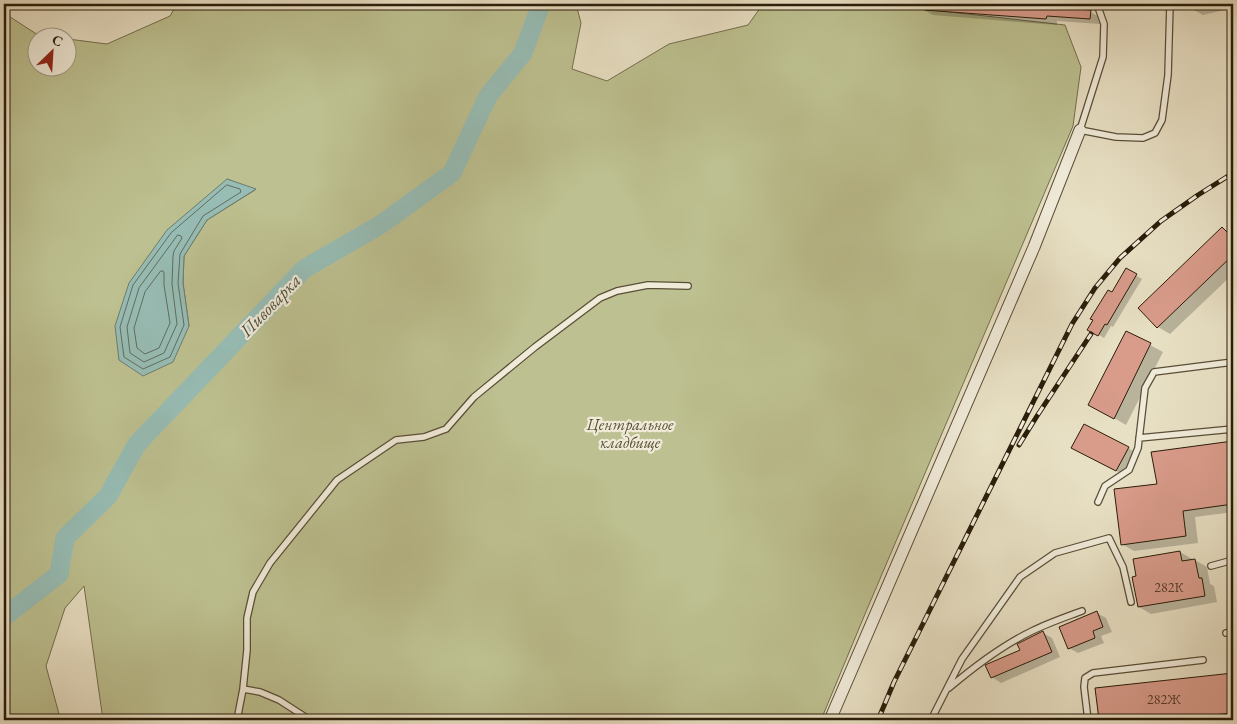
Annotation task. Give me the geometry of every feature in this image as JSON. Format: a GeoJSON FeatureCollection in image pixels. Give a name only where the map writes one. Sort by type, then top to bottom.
{"type":"FeatureCollection","features":[{"type":"Feature","properties":{"kind":"street"},"geometry":{"type":"LineString","coordinates":[[830,720],[1034,247],[1080,130]]}},
{"type":"Feature","properties":{"kind":"lane"},"geometry":{"type":"LineString","coordinates":[[1098,4],[1104,24],[1103,57],[1080,130],[1116,137],[1143,138],[1156,133],[1162,120],[1168,75],[1170,4]]}},
{"type":"Feature","properties":{"kind":"lane"},"geometry":{"type":"LineString","coordinates":[[237,720],[243,689],[247,650],[247,618],[253,592],[270,563],[337,480],[396,440],[424,437],[446,429],[474,397],[535,347],[600,298],[617,291],[648,285],[688,286]]}},
{"type":"Feature","properties":{"kind":"lane"},"geometry":{"type":"LineString","coordinates":[[1098,502],[1105,486],[1129,470],[1138,448],[1145,388],[1154,372],[1233,362]]}},
{"type":"Feature","properties":{"kind":"lane"},"geometry":{"type":"LineString","coordinates":[[1139,438],[1233,429]]}},
{"type":"Feature","properties":{"kind":"lane"},"geometry":{"type":"LineString","coordinates":[[935,720],[934,714],[962,660],[1020,577],[1055,553],[1109,538],[1123,567],[1131,602]]}},
{"type":"Feature","properties":{"kind":"lane"},"geometry":{"type":"LineString","coordinates":[[1211,566],[1233,560]]}},
{"type":"Feature","properties":{"kind":"lane"},"geometry":{"type":"LineString","coordinates":[[945,691],[970,670],[1006,645],[1034,630],[1082,611]]}},
{"type":"Feature","properties":{"kind":"lane"},"geometry":{"type":"LineString","coordinates":[[1226,633],[1233,632]]}},
{"type":"Feature","properties":{"kind":"lane"},"geometry":{"type":"LineString","coordinates":[[1088,720],[1084,688],[1085,678],[1094,673],[1203,660]]}},
{"type":"Feature","properties":{"kind":"lane"},"geometry":{"type":"LineString","coordinates":[[243,689],[260,692],[279,700],[310,720]]}},
{"type":"Feature","properties":{"kind":"green space","name":"Центральное кладбище"},"geometry":{"type":"Polygon","coordinates":[[[177,4],[576,4],[581,23],[572,69],[607,81],[669,44],[748,25],[763,4],[879,4],[1065,25],[1081,67],[1073,126],[821,720],[103,720],[84,586],[65,608],[46,666],[59,714],[31,720],[4,720],[4,13],[28,29],[28,78],[78,78],[78,40],[107,44],[170,16],[177,4]],[[227,179],[119,360],[189,326],[183,283],[184,256],[207,220],[255,190],[227,179]]]}},
{"type":"Feature","properties":{"kind":"water"},"geometry":{"type":"Polygon","coordinates":[[[227,179],[256,189],[207,220],[184,256],[183,283],[189,326],[173,362],[143,376],[119,360],[115,326],[129,283],[167,230],[227,179]]]}},
{"type":"Feature","properties":{"kind":"building"},"geometry":{"type":"Polygon","coordinates":[[[924,4],[1048,4],[1047,7],[1091,10],[1090,19],[1047,16],[1046,19],[924,10],[924,4]]]}},
{"type":"Feature","properties":{"kind":"building"},"geometry":{"type":"Polygon","coordinates":[[[1222,227],[1233,238],[1233,255],[1157,328],[1138,308],[1222,227]]]}},
{"type":"Feature","properties":{"kind":"building"},"geometry":{"type":"Polygon","coordinates":[[[1126,268],[1137,274],[1107,325],[1105,324],[1098,336],[1087,330],[1093,320],[1090,319],[1108,290],[1112,292],[1126,268]]]}},
{"type":"Feature","properties":{"kind":"building"},"geometry":{"type":"Polygon","coordinates":[[[1126,331],[1151,343],[1114,419],[1088,405],[1126,331]]]}},
{"type":"Feature","properties":{"kind":"building"},"geometry":{"type":"Polygon","coordinates":[[[1084,424],[1129,447],[1116,471],[1071,448],[1084,424]]]}},
{"type":"Feature","properties":{"kind":"building"},"geometry":{"type":"Polygon","coordinates":[[[1233,441],[1233,504],[1183,511],[1186,536],[1121,545],[1114,489],[1157,484],[1151,452],[1233,441]]]}},
{"type":"Feature","properties":{"kind":"building"},"geometry":{"type":"Polygon","coordinates":[[[1180,551],[1182,561],[1195,559],[1199,578],[1202,578],[1205,596],[1138,607],[1132,577],[1136,576],[1133,559],[1180,551]]]}},
{"type":"Feature","properties":{"kind":"building"},"geometry":{"type":"Polygon","coordinates":[[[1097,611],[1103,627],[1093,631],[1095,638],[1068,649],[1059,627],[1097,611]]]}},
{"type":"Feature","properties":{"kind":"building"},"geometry":{"type":"Polygon","coordinates":[[[1043,631],[1052,652],[991,678],[985,665],[1020,650],[1017,644],[1043,631]]]}},
{"type":"Feature","properties":{"kind":"building"},"geometry":{"type":"Polygon","coordinates":[[[1233,673],[1233,713],[1163,720],[1099,720],[1095,688],[1233,673]]]}},
{"type":"Feature","properties":{"kind":"waterway","name":"Пивоварка"},"geometry":{"type":"LineString","coordinates":[[4,617],[59,574],[65,538],[108,496],[137,444],[304,269],[380,225],[452,173],[488,96],[523,53],[541,4]]}},
{"type":"Feature","properties":{"kind":"railway"},"geometry":{"type":"LineString","coordinates":[[878,720],[894,682],[1072,324],[1095,288],[1120,258],[1161,221],[1233,173]]}},
{"type":"Feature","properties":{"kind":"railway"},"geometry":{"type":"LineString","coordinates":[[1019,445],[1091,334]]}}]}
